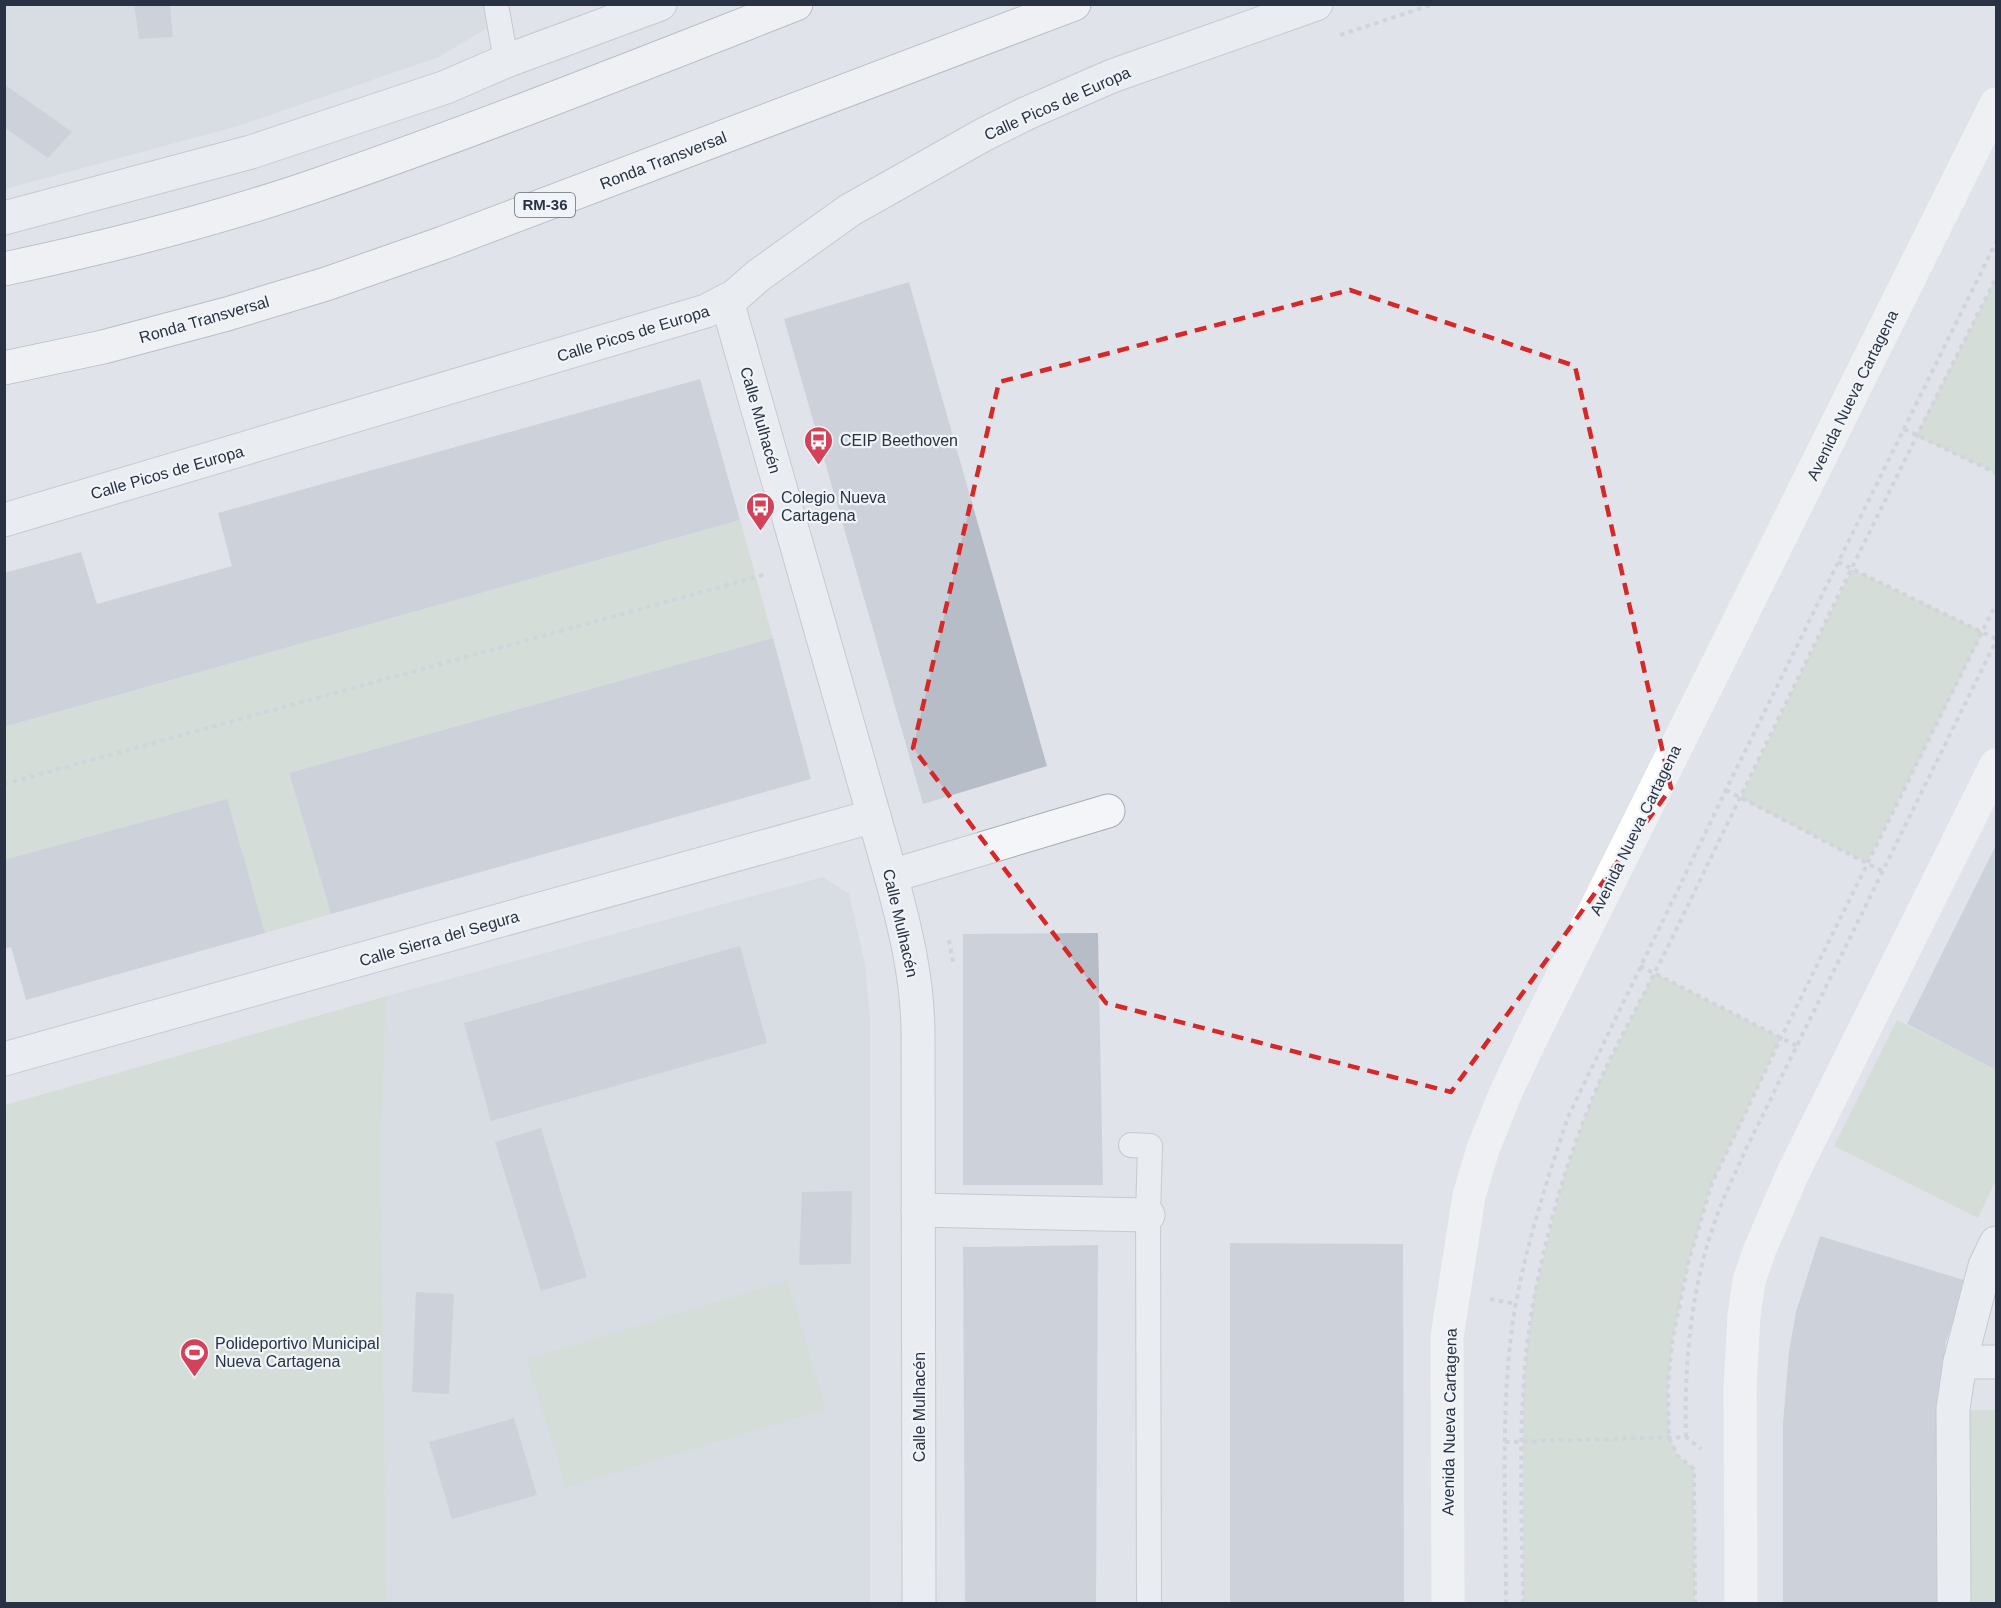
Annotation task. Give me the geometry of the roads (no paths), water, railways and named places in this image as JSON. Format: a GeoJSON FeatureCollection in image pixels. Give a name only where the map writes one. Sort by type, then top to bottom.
{"type":"FeatureCollection","features":[{"type":"Feature","properties":{"kind":"main road"},"geometry":{"type":"LineString","coordinates":[[4,269],[176,228],[310,187],[577,89],[796,4]]}},
{"type":"Feature","properties":{"kind":"main road","name":"Ronda Transversal"},"geometry":{"type":"LineString","coordinates":[[4,368],[103,347],[227,314],[326,284],[443,243],[1074,4]]}},
{"type":"Feature","properties":{"kind":"main road","name":"Avenida Nueva Cartagena"},"geometry":{"type":"LineString","coordinates":[[1448,1604],[1447,1337],[1469,1196],[1483,1149],[1530,1041],[1996,104]]}},
{"type":"Feature","properties":{"kind":"main road"},"geometry":{"type":"LineString","coordinates":[[1741,1604],[1741,1352],[1749,1281],[1760,1249],[1793,1173],[1996,765]]}},
{"type":"Feature","properties":{"kind":"street"},"geometry":{"type":"LineString","coordinates":[[4,218],[251,152],[446,87],[506,61],[660,4]]}},
{"type":"Feature","properties":{"kind":"street","name":"Calle Picos de Europa"},"geometry":{"type":"LineString","coordinates":[[4,520],[706,311],[727,301],[759,275],[850,210],[983,135],[1112,76],[1316,4]]}},
{"type":"Feature","properties":{"kind":"street","name":"Calle Mulhacén"},"geometry":{"type":"LineString","coordinates":[[727,301],[891,876],[911,955],[918,1029],[919,1604]]}},
{"type":"Feature","properties":{"kind":"street"},"geometry":{"type":"LineString","coordinates":[[891,876],[1108,811]]}},
{"type":"Feature","properties":{"kind":"street","name":"Calle Sierra del Segura"},"geometry":{"type":"LineString","coordinates":[[4,1059],[874,816]]}},
{"type":"Feature","properties":{"kind":"street"},"geometry":{"type":"LineString","coordinates":[[918,1210],[1148,1215]]}},
{"type":"Feature","properties":{"kind":"street"},"geometry":{"type":"LineString","coordinates":[[1954,1604],[1953,1410],[1960,1362],[1985,1266],[1996,1243]]}},
{"type":"Feature","properties":{"kind":"street"},"geometry":{"type":"LineString","coordinates":[[1960,1362],[1996,1362]]}},
{"type":"Feature","properties":{"kind":"lane"},"geometry":{"type":"LineString","coordinates":[[496,4],[506,61]]}},
{"type":"Feature","properties":{"kind":"lane"},"geometry":{"type":"LineString","coordinates":[[1131,1145],[1150,1146],[1148,1215],[1149,1604]]}},
{"type":"Feature","properties":{"kind":"place","name":"CEIP Beethoven"},"geometry":{"type":"Point","coordinates":[819,466]}},
{"type":"Feature","properties":{"kind":"place","name":"Colegio Nueva Cartagena"},"geometry":{"type":"Point","coordinates":[760,532]}},
{"type":"Feature","properties":{"kind":"place","name":"Polideportivo Municipal Nueva Cartagena"},"geometry":{"type":"Point","coordinates":[194,1378]}}]}
